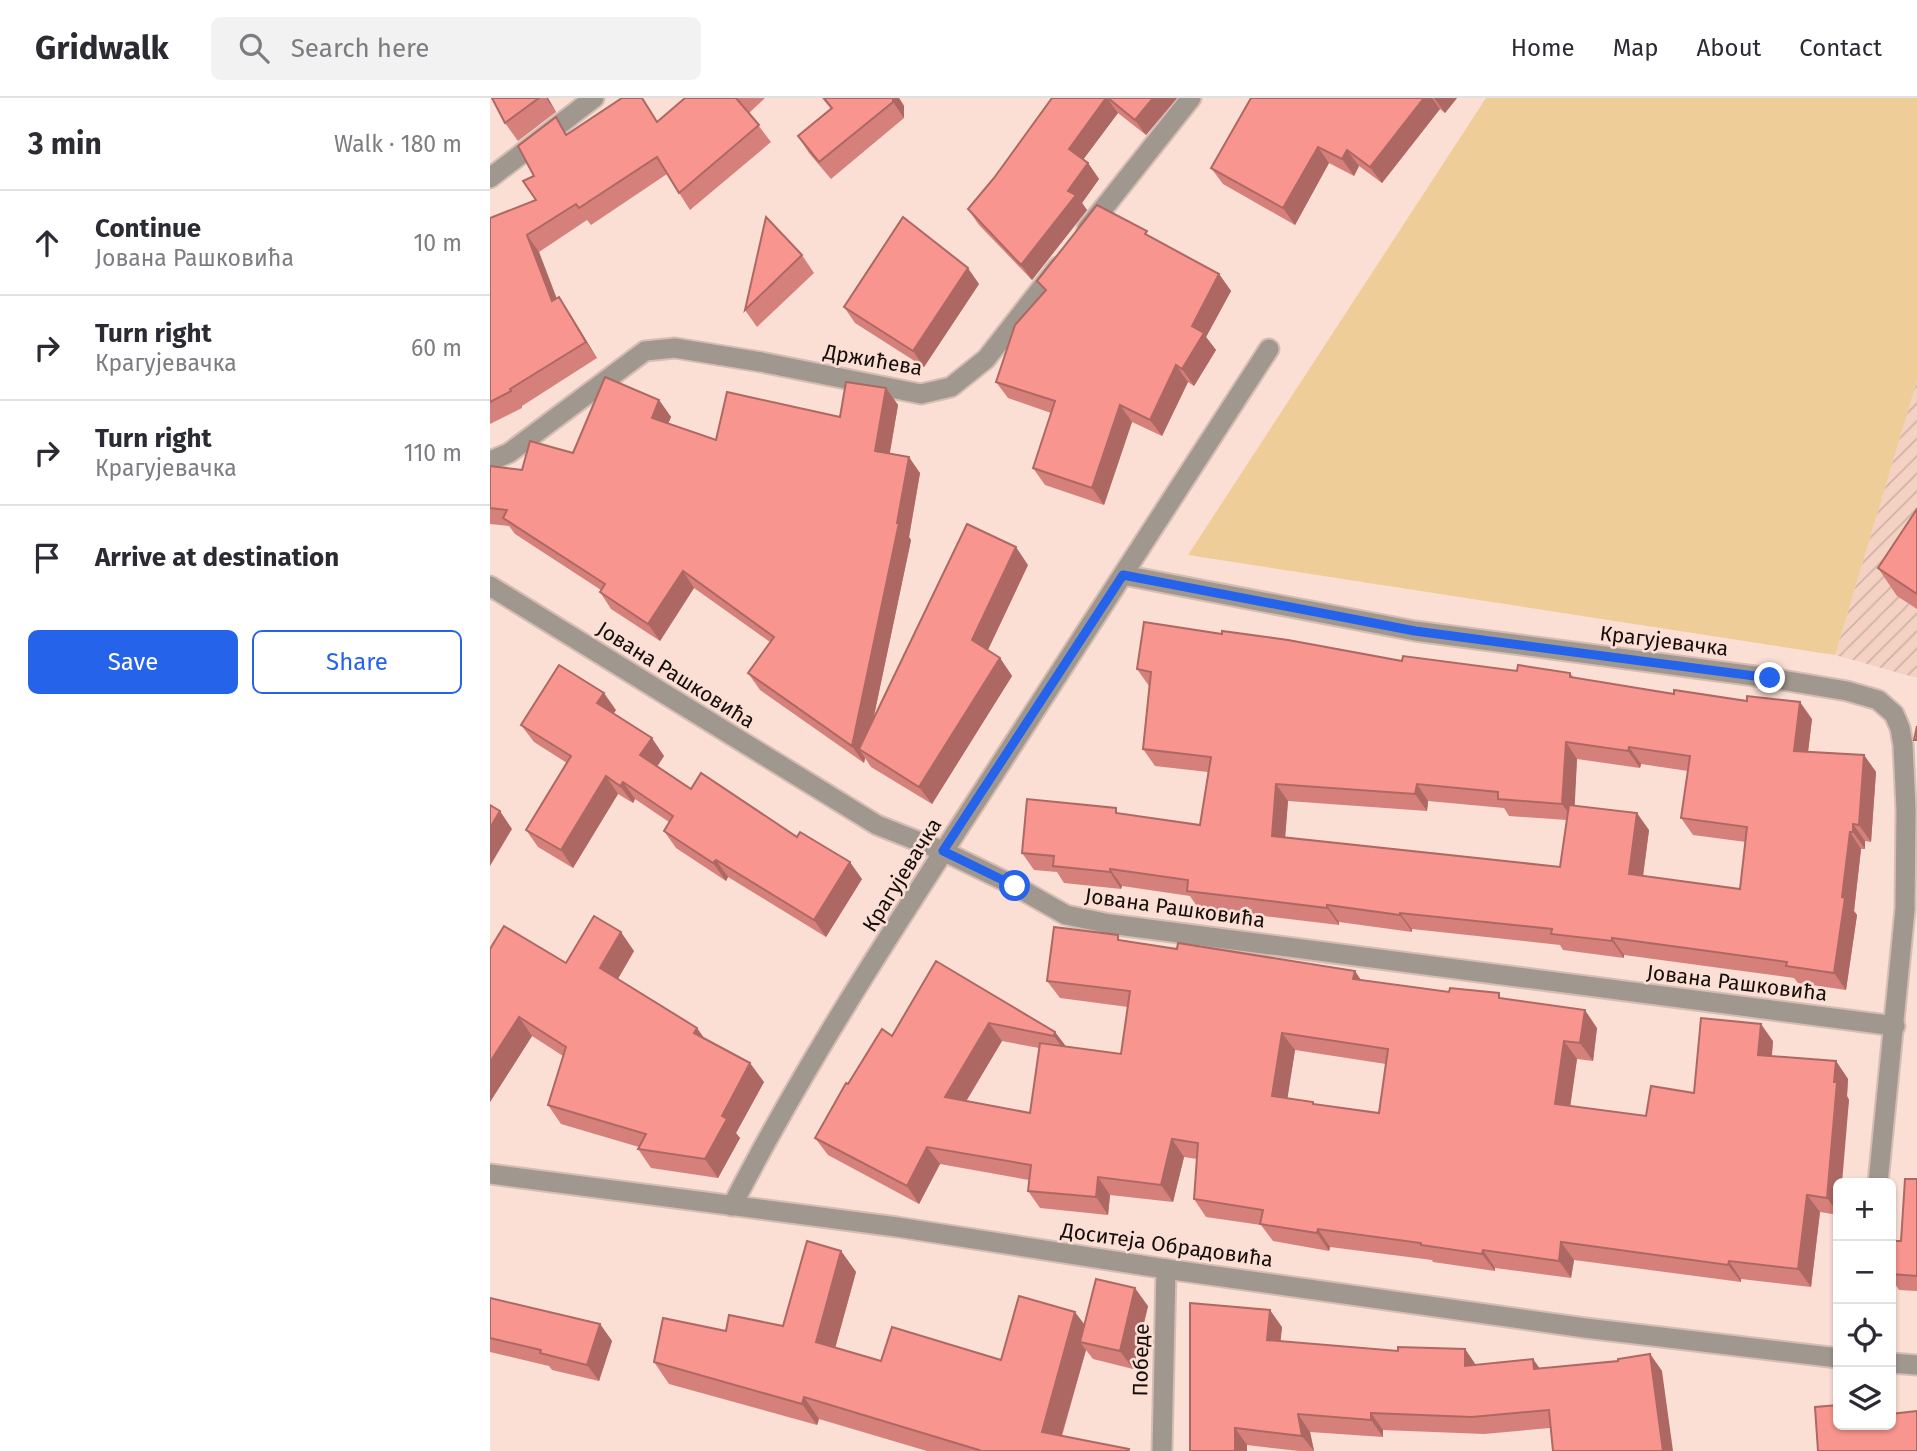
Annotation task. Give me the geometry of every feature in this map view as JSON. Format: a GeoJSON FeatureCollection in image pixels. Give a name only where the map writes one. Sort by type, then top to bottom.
{"type":"FeatureCollection","features":[{"type":"Feature","properties":{"kind":"street"},"geometry":{"type":"LineString","coordinates":[[490,178],[594,98]]}},
{"type":"Feature","properties":{"kind":"street","name":"Држићева"},"geometry":{"type":"LineString","coordinates":[[490,461],[509,453],[645,351],[676,348],[921,394],[951,387],[986,359],[1191,98]]}},
{"type":"Feature","properties":{"kind":"street","name":"Крагујевачка"},"geometry":{"type":"LineString","coordinates":[[732,1206],[773,1126],[943,851],[1269,349]]}},
{"type":"Feature","properties":{"kind":"street","name":"Крагујевачка"},"geometry":{"type":"LineString","coordinates":[[1123,575],[1415,631],[1770,678],[1847,691],[1878,700],[1894,714],[1900,729],[1906,810],[1905,909],[1879,1178]]}},
{"type":"Feature","properties":{"kind":"street","name":"Јована Рашковића"},"geometry":{"type":"LineString","coordinates":[[490,586],[877,825],[943,851],[1015,886],[1066,915],[1110,924],[1895,1026]]}},
{"type":"Feature","properties":{"kind":"street","name":"Доситеја Обрадовића"},"geometry":{"type":"LineString","coordinates":[[490,1174],[897,1227],[1166,1269],[1585,1328],[1833,1357]]}},
{"type":"Feature","properties":{"kind":"street","name":"Победе"},"geometry":{"type":"LineString","coordinates":[[1162,1451],[1166,1269]]}},
{"type":"Feature","properties":{"kind":"street"},"geometry":{"type":"LineString","coordinates":[[1896,1363],[1917,1365]]}},
{"type":"Feature","properties":{"kind":"shaded area"},"geometry":{"type":"Polygon","coordinates":[[[1486,98],[1917,98],[1917,381],[1835,655],[1188,555],[1486,98]]]}},
{"type":"Feature","properties":{"kind":"shaded area"},"geometry":{"type":"Polygon","coordinates":[[[1917,381],[1917,678],[1835,655],[1917,381]]]}},
{"type":"Feature","properties":{"kind":"building"},"geometry":{"type":"Polygon","coordinates":[[[492,98],[539,98],[505,123],[492,98]]]}},
{"type":"Feature","properties":{"kind":"building"},"geometry":{"type":"Polygon","coordinates":[[[622,98],[642,98],[657,122],[685,98],[736,98],[759,125],[679,193],[657,157],[579,208],[576,204],[527,235],[552,301],[559,297],[586,342],[490,402],[490,218],[536,200],[523,181],[534,176],[518,146],[556,117],[566,135],[622,98]]]}},
{"type":"Feature","properties":{"kind":"building"},"geometry":{"type":"Polygon","coordinates":[[[824,98],[893,98],[893,102],[819,162],[798,136],[832,108],[824,98]]]}},
{"type":"Feature","properties":{"kind":"building"},"geometry":{"type":"Polygon","coordinates":[[[1052,98],[1106,98],[1069,149],[1088,163],[1068,191],[1076,195],[1021,265],[968,209],[1052,98]]]}},
{"type":"Feature","properties":{"kind":"building"},"geometry":{"type":"Polygon","coordinates":[[[1108,98],[1153,98],[1135,120],[1108,98]]]}},
{"type":"Feature","properties":{"kind":"building"},"geometry":{"type":"Polygon","coordinates":[[[1251,98],[1424,98],[1370,167],[1347,150],[1342,159],[1318,147],[1283,208],[1211,168],[1251,98]]]}},
{"type":"Feature","properties":{"kind":"building"},"geometry":{"type":"Polygon","coordinates":[[[1097,205],[1219,274],[1192,326],[1204,333],[1182,369],[1176,365],[1150,420],[1120,405],[1092,488],[1033,468],[1055,401],[996,382],[1015,325],[1046,290],[1037,281],[1097,205]]]}},
{"type":"Feature","properties":{"kind":"building"},"geometry":{"type":"Polygon","coordinates":[[[766,217],[802,255],[745,310],[766,217]]]}},
{"type":"Feature","properties":{"kind":"building"},"geometry":{"type":"Polygon","coordinates":[[[903,217],[968,268],[913,351],[844,307],[903,217]]]}},
{"type":"Feature","properties":{"kind":"building"},"geometry":{"type":"Polygon","coordinates":[[[605,377],[659,400],[652,418],[716,440],[727,392],[840,417],[846,382],[886,388],[875,451],[909,457],[899,523],[852,746],[748,673],[774,637],[683,571],[648,624],[600,592],[605,584],[503,518],[507,510],[490,508],[490,466],[522,470],[530,441],[573,453],[605,377]]]}},
{"type":"Feature","properties":{"kind":"building"},"geometry":{"type":"Polygon","coordinates":[[[1917,509],[1917,594],[1878,568],[1917,509]]]}},
{"type":"Feature","properties":{"kind":"building"},"geometry":{"type":"Polygon","coordinates":[[[967,524],[1016,547],[972,640],[1000,658],[919,787],[859,749],[967,524]]]}},
{"type":"Feature","properties":{"kind":"building"},"geometry":{"type":"Polygon","coordinates":[[[1144,622],[1222,634],[1222,631],[1288,640],[1402,661],[1403,656],[1517,671],[1518,665],[1570,673],[1570,677],[1674,694],[1674,690],[1747,701],[1747,696],[1800,702],[1794,751],[1864,755],[1859,825],[1853,824],[1853,832],[1850,832],[1842,897],[1845,898],[1834,973],[1786,966],[1787,962],[1708,951],[1612,938],[1612,941],[1551,934],[1552,929],[1400,915],[1327,905],[1327,908],[1187,891],[1188,880],[1110,869],[1110,872],[1053,866],[1054,856],[1022,853],[1027,799],[1116,808],[1116,813],[1200,825],[1211,757],[1143,749],[1151,672],[1137,669],[1144,622]],[[1566,742],[1562,804],[1498,799],[1498,792],[1417,784],[1415,794],[1276,784],[1272,836],[1560,867],[1569,805],[1637,813],[1629,874],[1740,889],[1747,827],[1681,818],[1690,756],[1629,747],[1628,751],[1566,742]]]}},
{"type":"Feature","properties":{"kind":"building"},"geometry":{"type":"Polygon","coordinates":[[[559,665],[604,693],[597,703],[652,738],[640,755],[691,789],[701,773],[797,837],[800,832],[850,862],[814,920],[716,860],[713,863],[664,831],[673,816],[623,782],[620,786],[606,776],[561,850],[526,830],[571,756],[521,725],[559,665]]]}},
{"type":"Feature","properties":{"kind":"building"},"geometry":{"type":"Polygon","coordinates":[[[490,805],[500,811],[490,828],[490,805]]]}},
{"type":"Feature","properties":{"kind":"building"},"geometry":{"type":"Polygon","coordinates":[[[594,916],[621,932],[600,968],[697,1028],[694,1033],[750,1063],[722,1116],[727,1119],[705,1159],[638,1149],[646,1134],[548,1105],[566,1047],[519,1017],[490,1062],[490,949],[504,926],[566,963],[594,916]]]}},
{"type":"Feature","properties":{"kind":"building"},"geometry":{"type":"Polygon","coordinates":[[[1054,927],[1118,935],[1118,940],[1177,949],[1178,943],[1355,971],[1353,979],[1449,992],[1450,988],[1499,993],[1499,998],[1585,1010],[1580,1043],[1564,1041],[1555,1104],[1646,1116],[1651,1086],[1694,1093],[1701,1018],[1761,1024],[1758,1055],[1836,1061],[1834,1082],[1837,1082],[1827,1198],[1807,1195],[1798,1269],[1729,1261],[1728,1265],[1561,1242],[1559,1261],[1483,1250],[1482,1254],[1318,1229],[1317,1233],[1260,1224],[1263,1210],[1194,1199],[1198,1143],[1172,1139],[1161,1185],[1098,1177],[1096,1197],[1028,1191],[1031,1165],[927,1147],[907,1186],[815,1138],[846,1083],[848,1084],[882,1029],[892,1036],[936,961],[1055,1032],[1054,1036],[989,1023],[945,1097],[1030,1113],[1040,1043],[1121,1054],[1130,991],[1047,981],[1054,927]],[[1282,1033],[1272,1096],[1379,1113],[1388,1049],[1282,1033]]]}},
{"type":"Feature","properties":{"kind":"building"},"geometry":{"type":"Polygon","coordinates":[[[1905,1179],[1917,1179],[1917,1276],[1896,1274],[1896,1241],[1901,1241],[1905,1179]]]}},
{"type":"Feature","properties":{"kind":"building"},"geometry":{"type":"Polygon","coordinates":[[[807,1241],[841,1251],[816,1342],[881,1361],[892,1327],[1001,1360],[1019,1296],[1075,1312],[1042,1432],[1129,1449],[1128,1451],[978,1451],[804,1397],[802,1404],[654,1362],[663,1318],[726,1331],[729,1315],[783,1326],[807,1241]]]}},
{"type":"Feature","properties":{"kind":"building"},"geometry":{"type":"Polygon","coordinates":[[[1096,1279],[1135,1288],[1120,1351],[1080,1342],[1096,1279]]]}},
{"type":"Feature","properties":{"kind":"building"},"geometry":{"type":"Polygon","coordinates":[[[490,1298],[600,1324],[587,1365],[540,1353],[541,1350],[490,1338],[490,1298]]]}},
{"type":"Feature","properties":{"kind":"building"},"geometry":{"type":"Polygon","coordinates":[[[1190,1303],[1270,1310],[1267,1340],[1398,1351],[1398,1347],[1465,1349],[1465,1366],[1533,1359],[1534,1369],[1618,1361],[1650,1354],[1663,1451],[1553,1451],[1549,1410],[1472,1417],[1371,1413],[1371,1420],[1298,1414],[1302,1436],[1235,1428],[1235,1451],[1190,1451],[1190,1303]]]}},
{"type":"Feature","properties":{"kind":"building"},"geometry":{"type":"Polygon","coordinates":[[[1833,1405],[1833,1430],[1896,1430],[1896,1413],[1917,1411],[1917,1451],[1818,1451],[1815,1407],[1833,1405]]]}},
{"type":"Feature","properties":{"kind":"route"},"geometry":{"type":"LineString","coordinates":[[1015,886],[943,851],[1123,575],[1415,631],[1770,678]]}}]}
